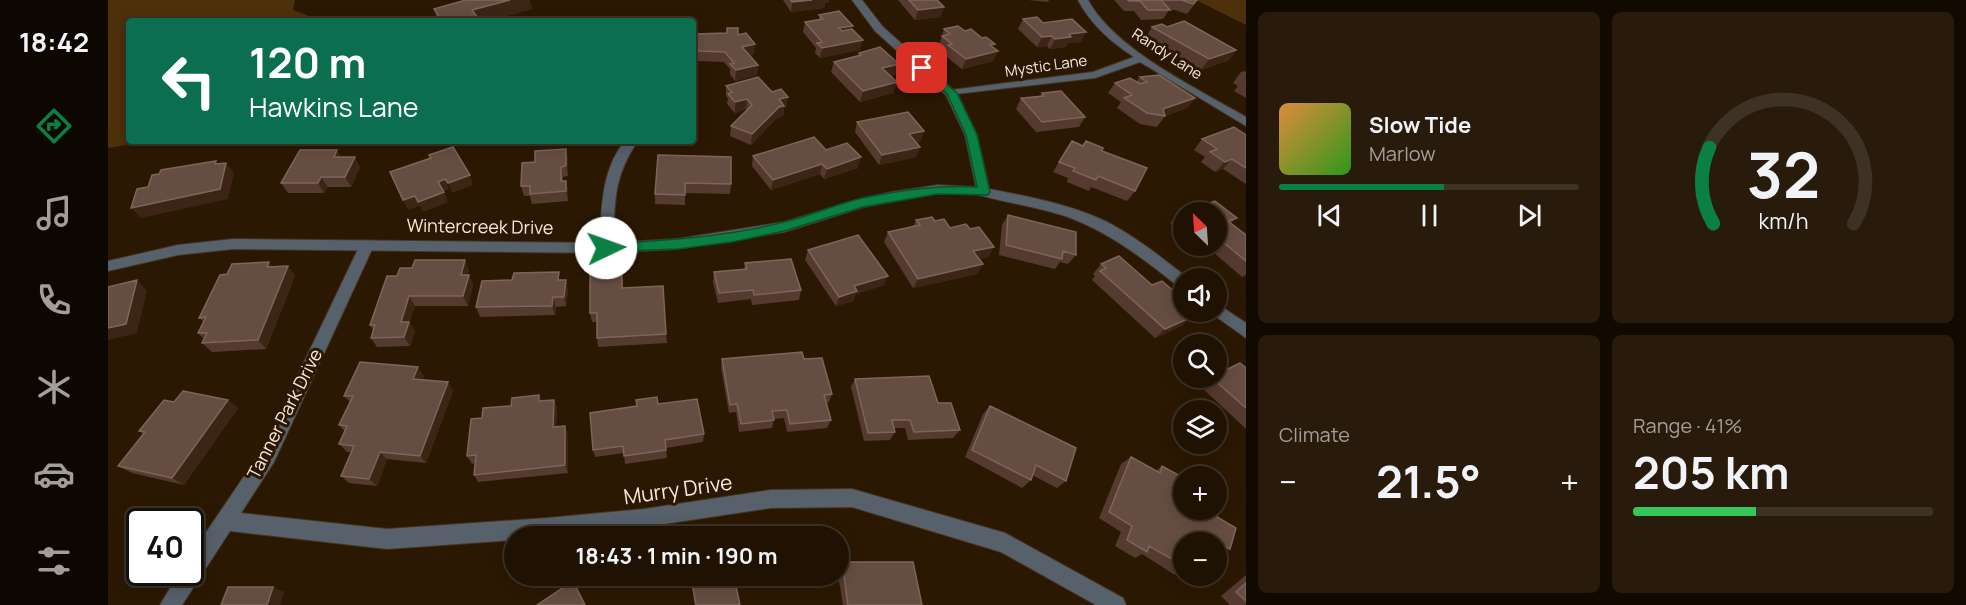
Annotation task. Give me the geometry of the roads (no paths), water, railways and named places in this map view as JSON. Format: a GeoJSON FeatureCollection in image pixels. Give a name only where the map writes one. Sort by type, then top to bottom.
{"type":"FeatureCollection","features":[{"type":"Feature","properties":{"kind":"street"},"geometry":{"type":"LineString","coordinates":[[857,0],[879,29],[951,93],[971,135],[984,192]]}},
{"type":"Feature","properties":{"kind":"street","name":"Randy Lane"},"geometry":{"type":"LineString","coordinates":[[1083,0],[1092,17],[1107,33],[1142,58],[1246,122]]}},
{"type":"Feature","properties":{"kind":"street","name":"Mystic Lane"},"geometry":{"type":"LineString","coordinates":[[951,93],[1095,75],[1142,58]]}},
{"type":"Feature","properties":{"kind":"street"},"geometry":{"type":"LineString","coordinates":[[606,248],[613,172],[625,148],[630,144]]}},
{"type":"Feature","properties":{"kind":"street","name":"Wintercreek Drive"},"geometry":{"type":"LineString","coordinates":[[108,266],[178,250],[233,244],[606,248],[677,244],[784,227],[863,203],[938,189],[984,192],[1052,207],[1099,225],[1146,253],[1173,274]]}},
{"type":"Feature","properties":{"kind":"street","name":"Tanner Park Drive"},"geometry":{"type":"LineString","coordinates":[[170,605],[267,456],[367,245]]}},
{"type":"Feature","properties":{"kind":"street"},"geometry":{"type":"LineString","coordinates":[[1227,317],[1246,332]]}},
{"type":"Feature","properties":{"kind":"street","name":"Murry Drive"},"geometry":{"type":"LineString","coordinates":[[225,521],[387,539],[547,528],[644,518],[771,499],[852,498],[1005,543],[1116,605]]}}]}
